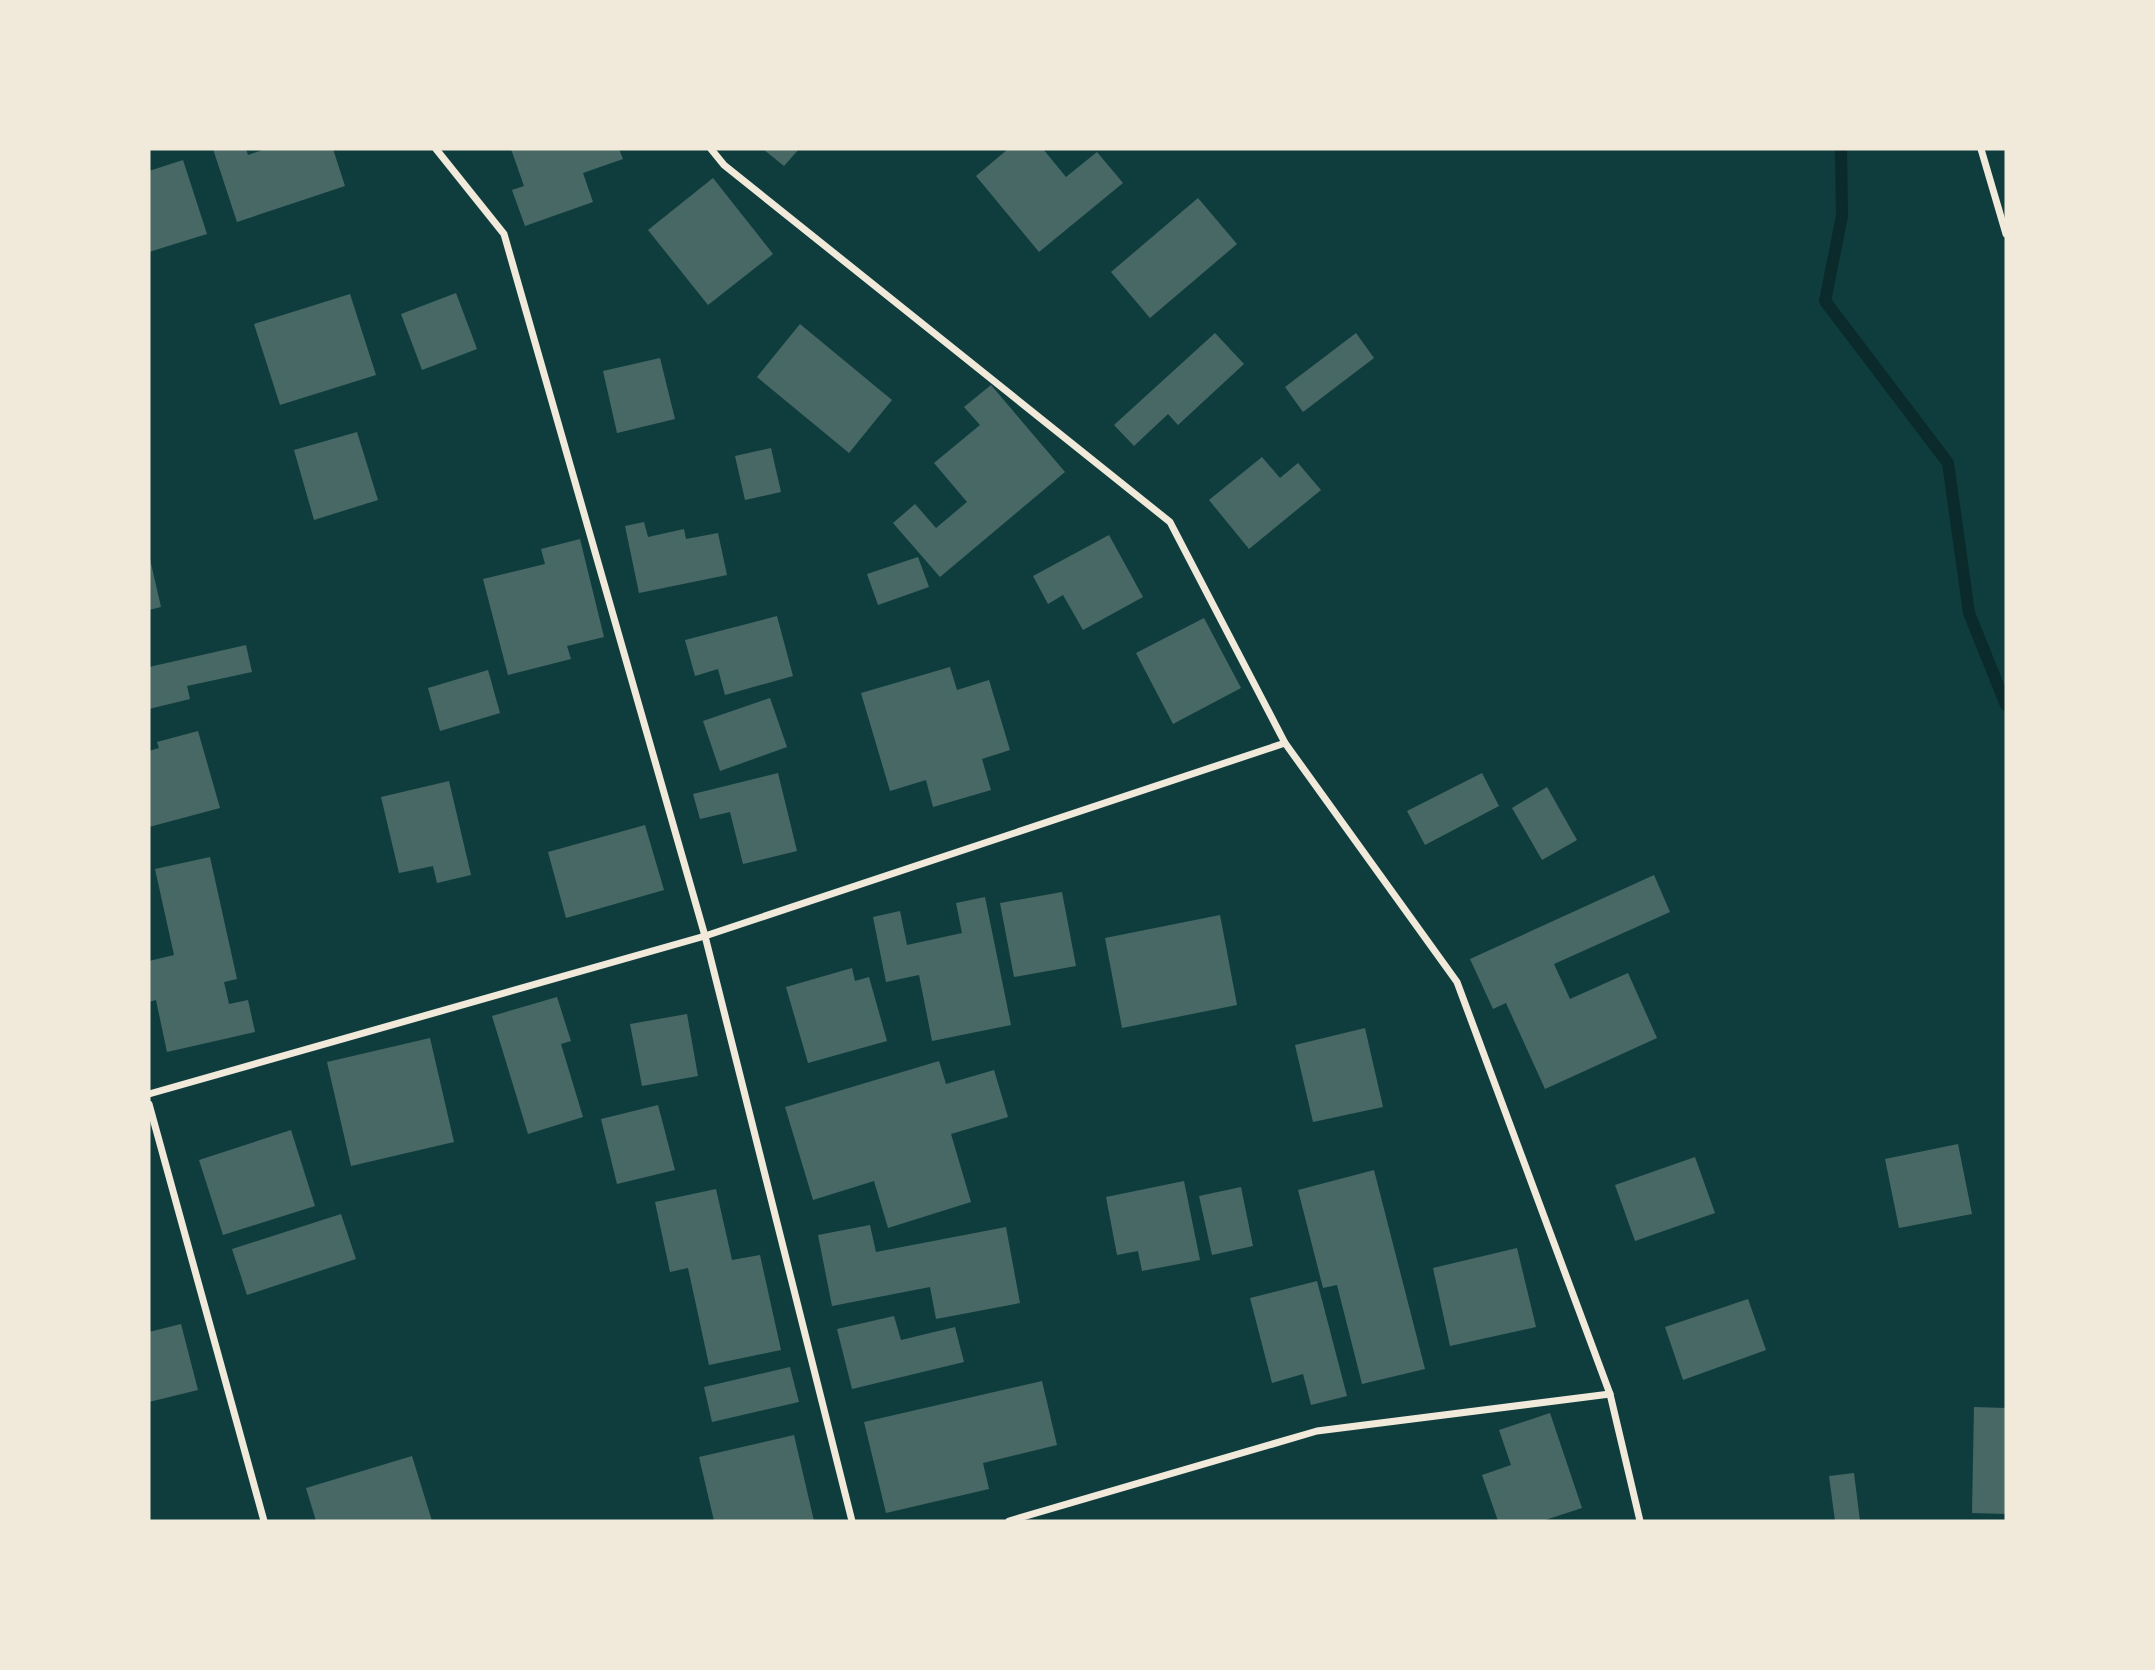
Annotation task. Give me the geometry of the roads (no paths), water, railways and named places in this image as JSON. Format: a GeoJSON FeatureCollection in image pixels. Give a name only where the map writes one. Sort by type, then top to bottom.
{"type":"FeatureCollection","features":[{"type":"Feature","properties":{"kind":"street"},"geometry":{"type":"LineString","coordinates":[[436,149],[504,233],[705,936],[852,1521]]}},
{"type":"Feature","properties":{"kind":"street"},"geometry":{"type":"LineString","coordinates":[[710,149],[724,165],[1170,522],[1285,743],[1457,982],[1610,1394],[1640,1521]]}},
{"type":"Feature","properties":{"kind":"street"},"geometry":{"type":"LineString","coordinates":[[1981,149],[2006,234]]}},
{"type":"Feature","properties":{"kind":"street"},"geometry":{"type":"LineString","coordinates":[[149,1094],[705,936],[1285,743]]}},
{"type":"Feature","properties":{"kind":"street"},"geometry":{"type":"LineString","coordinates":[[149,1104],[264,1521]]}},
{"type":"Feature","properties":{"kind":"street"},"geometry":{"type":"LineString","coordinates":[[1009,1521],[1317,1431],[1610,1394]]}},
{"type":"Feature","properties":{"kind":"waterway"},"geometry":{"type":"LineString","coordinates":[[1841,149],[1842,216],[1825,301],[1948,463],[1969,613],[2006,705]]}}]}
